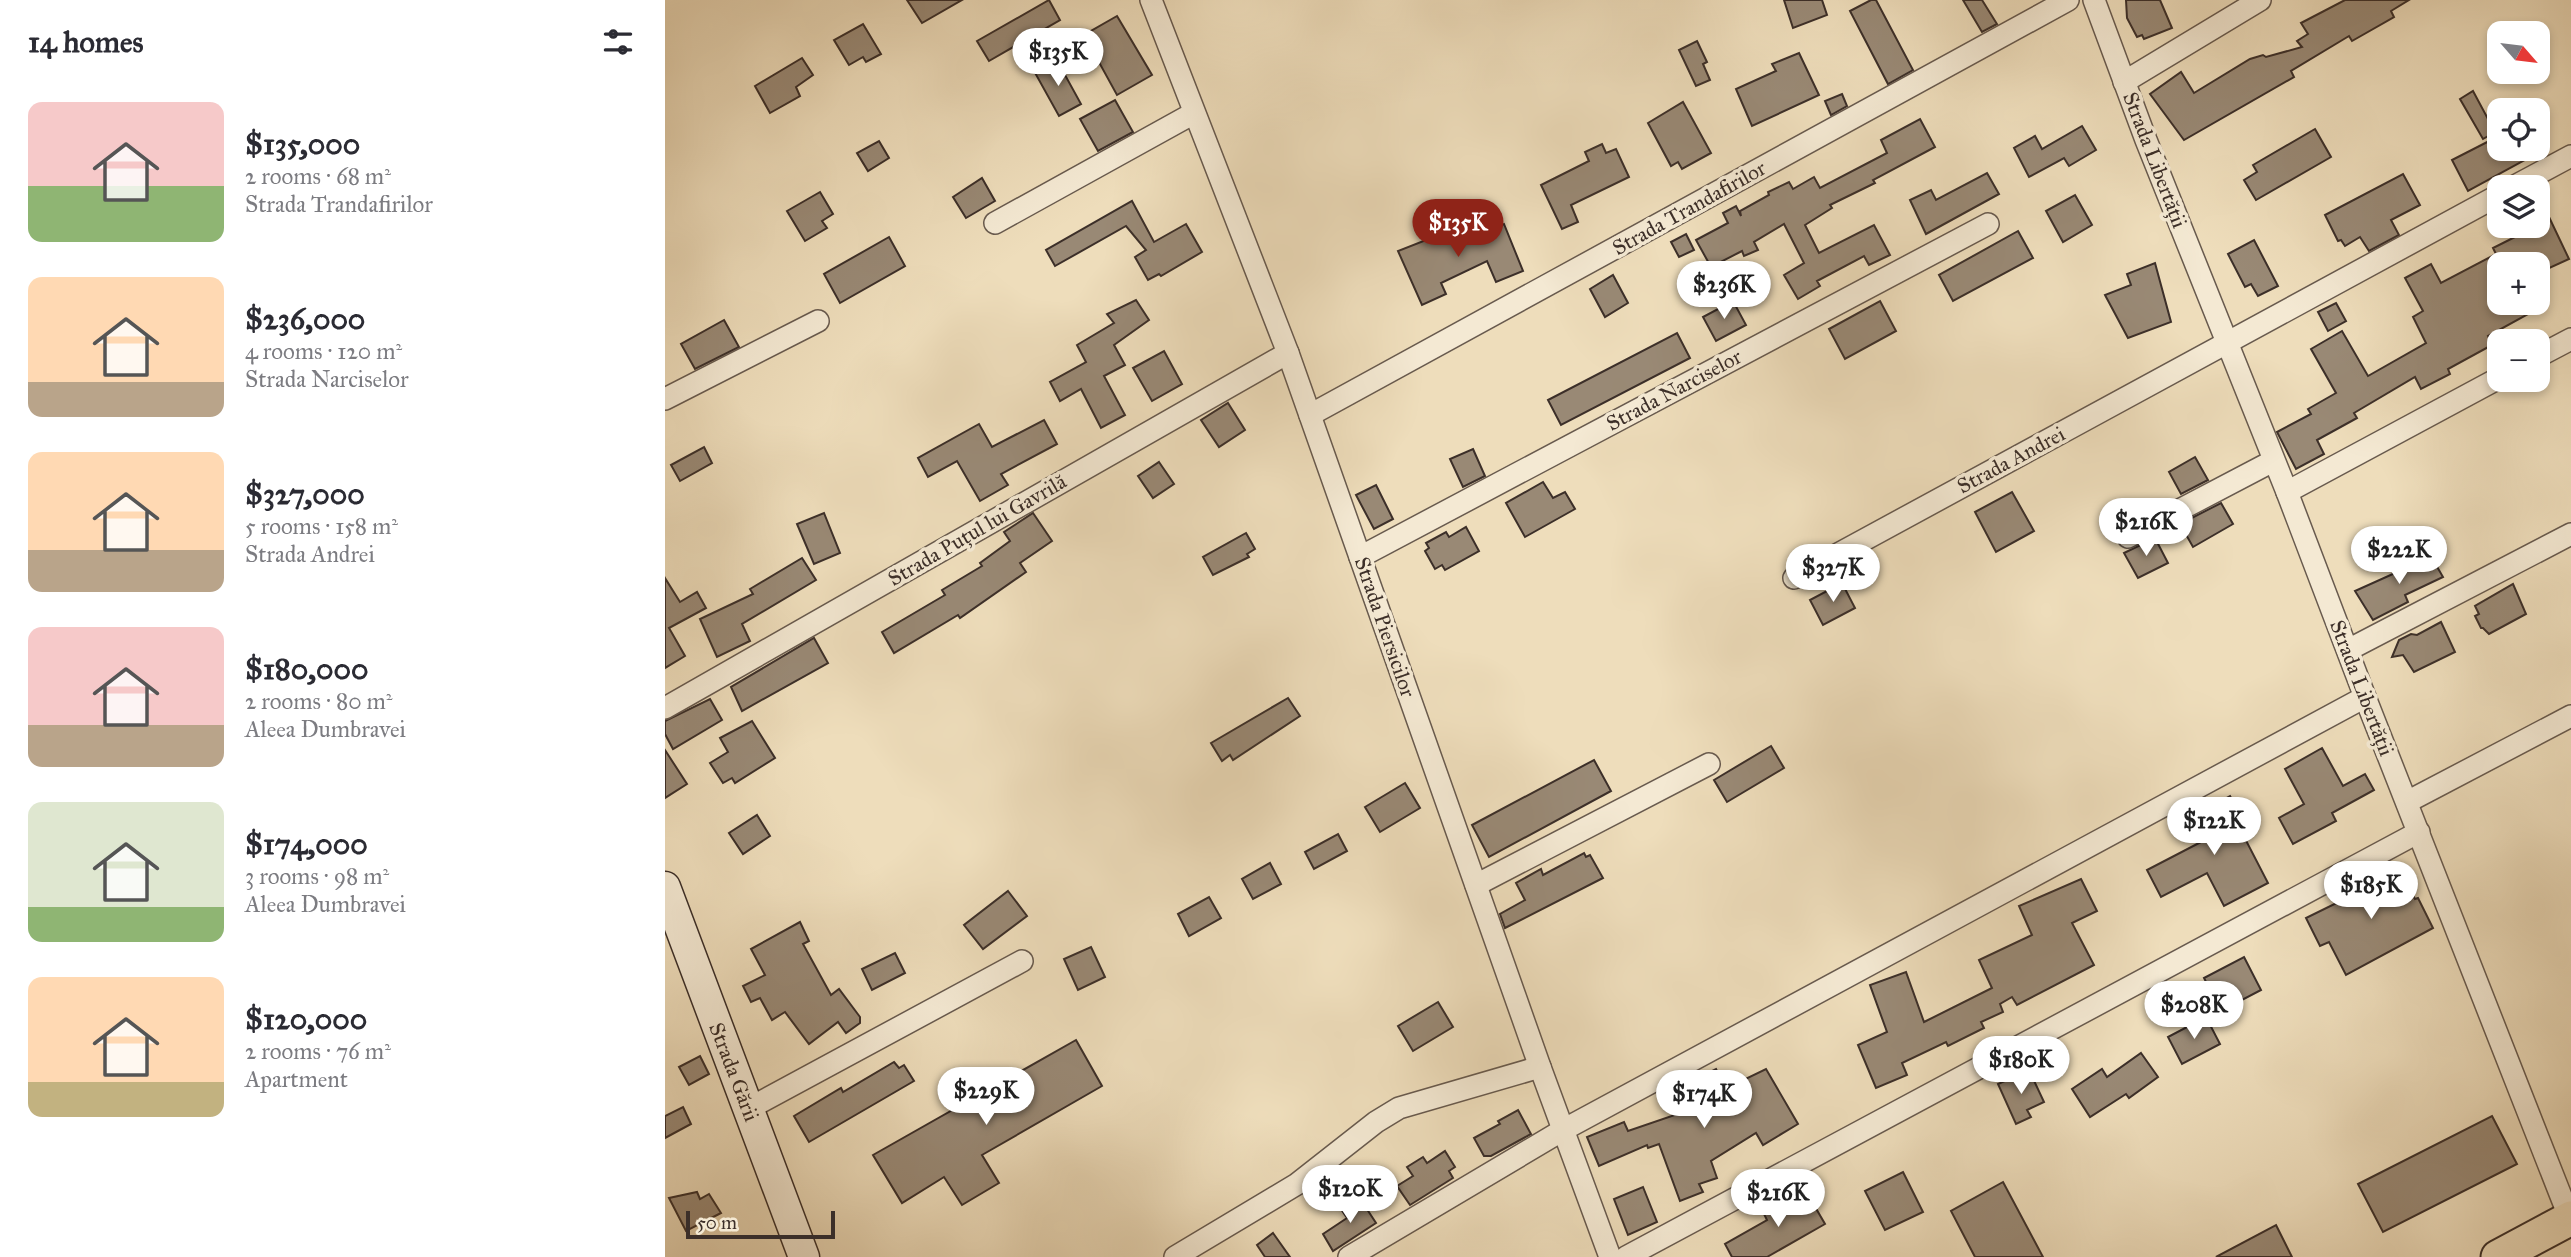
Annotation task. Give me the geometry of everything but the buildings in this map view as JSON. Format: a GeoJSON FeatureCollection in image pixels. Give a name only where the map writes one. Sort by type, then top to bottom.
{"type":"FeatureCollection","features":[{"type":"Feature","properties":{"kind":"main road","name":"Strada Gării"},"geometry":{"type":"LineString","coordinates":[[665,887],[804,1257]]}},
{"type":"Feature","properties":{"kind":"main road"},"geometry":{"type":"LineString","coordinates":[[2498,1257],[2570,1219]]}},
{"type":"Feature","properties":{"kind":"street","name":"Strada Piersicilor"},"geometry":{"type":"LineString","coordinates":[[1150,0],[1288,353],[1540,1067],[1610,1257]]}},
{"type":"Feature","properties":{"kind":"street","name":"Strada Trandafirilor"},"geometry":{"type":"LineString","coordinates":[[1310,415],[2068,0]]}},
{"type":"Feature","properties":{"kind":"street","name":"Strada Libertății"},"geometry":{"type":"LineString","coordinates":[[2094,0],[2570,1219]]}},
{"type":"Feature","properties":{"kind":"street"},"geometry":{"type":"LineString","coordinates":[[2124,82],[2260,0]]}},
{"type":"Feature","properties":{"kind":"street"},"geometry":{"type":"LineString","coordinates":[[995,222],[1195,113]]}},
{"type":"Feature","properties":{"kind":"street"},"geometry":{"type":"LineString","coordinates":[[2535,175],[2571,156]]}},
{"type":"Feature","properties":{"kind":"street","name":"Strada Andrei"},"geometry":{"type":"LineString","coordinates":[[1794,578],[2487,202]]}},
{"type":"Feature","properties":{"kind":"street","name":"Strada Narciselor"},"geometry":{"type":"LineString","coordinates":[[1360,557],[1988,224]]}},
{"type":"Feature","properties":{"kind":"street"},"geometry":{"type":"LineString","coordinates":[[665,399],[818,321]]}},
{"type":"Feature","properties":{"kind":"street"},"geometry":{"type":"LineString","coordinates":[[2550,350],[2571,339]]}},
{"type":"Feature","properties":{"kind":"street","name":"Strada Puțul lui Gavrilă"},"geometry":{"type":"LineString","coordinates":[[665,708],[1288,353]]}},
{"type":"Feature","properties":{"kind":"street"},"geometry":{"type":"LineString","coordinates":[[2287,492],[2487,384]]}},
{"type":"Feature","properties":{"kind":"street"},"geometry":{"type":"LineString","coordinates":[[2128,537],[2273,461]]}},
{"type":"Feature","properties":{"kind":"street"},"geometry":{"type":"LineString","coordinates":[[2348,650],[2571,534]]}},
{"type":"Feature","properties":{"kind":"street"},"geometry":{"type":"LineString","coordinates":[[1349,1257],[1563,1130],[2365,697]]}},
{"type":"Feature","properties":{"kind":"street"},"geometry":{"type":"LineString","coordinates":[[2407,802],[2571,716]]}},
{"type":"Feature","properties":{"kind":"street"},"geometry":{"type":"LineString","coordinates":[[1476,886],[1709,764]]}},
{"type":"Feature","properties":{"kind":"street"},"geometry":{"type":"LineString","coordinates":[[1626,1257],[2419,832]]}},
{"type":"Feature","properties":{"kind":"street"},"geometry":{"type":"LineString","coordinates":[[748,1109],[1021,961]]}},
{"type":"Feature","properties":{"kind":"street"},"geometry":{"type":"LineString","coordinates":[[1175,1257],[1297,1184],[1376,1122],[1399,1108],[1540,1067]]}}]}
